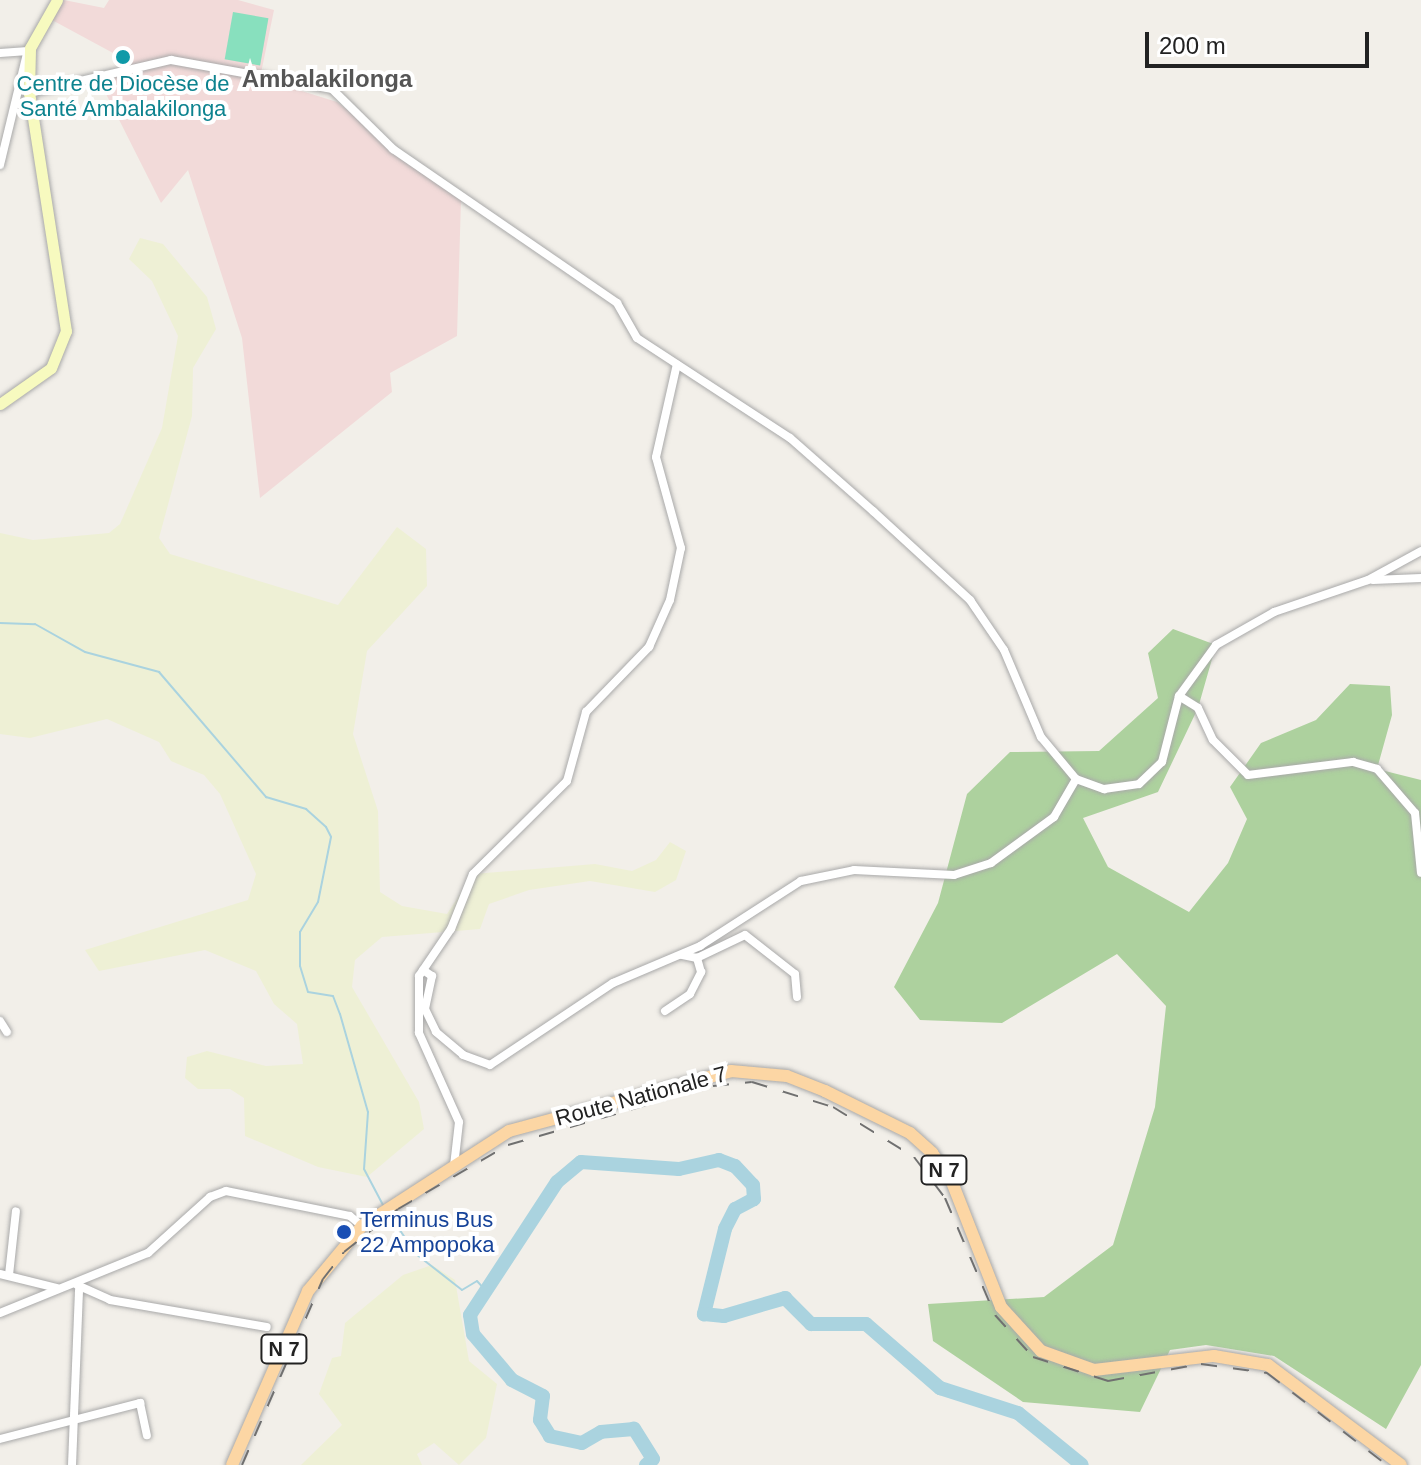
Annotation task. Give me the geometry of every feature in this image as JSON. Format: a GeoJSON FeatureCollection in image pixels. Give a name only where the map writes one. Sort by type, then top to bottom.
{"type":"FeatureCollection","features":[{"type":"Feature","properties":{"kind":"main road","name":"Route Nationale 7"},"geometry":{"type":"LineString","coordinates":[[362,1226],[509,1131],[710,1074],[787,1076],[876,1115],[932,1153],[952,1182],[1001,1307],[1041,1351],[1104,1371],[1214,1356],[1268,1365],[1401,1465]]}},
{"type":"Feature","properties":{"kind":"main road","name":"N 7"},"geometry":{"type":"LineString","coordinates":[[232,1465],[308,1291],[346,1239],[362,1226]]}},
{"type":"Feature","properties":{"kind":"street"},"geometry":{"type":"LineString","coordinates":[[0,165],[29,50],[57,0]]}},
{"type":"Feature","properties":{"kind":"street"},"geometry":{"type":"LineString","coordinates":[[0,53],[29,50]]}},
{"type":"Feature","properties":{"kind":"street"},"geometry":{"type":"LineString","coordinates":[[0,404],[51,368],[66,331],[29,93],[29,50]]}},
{"type":"Feature","properties":{"kind":"street"},"geometry":{"type":"LineString","coordinates":[[29,93],[171,60],[332,89],[393,149],[617,303],[637,338],[790,438],[970,600],[1004,650],[1041,737],[1076,779],[1104,789],[1139,784],[1162,762],[1179,696],[1216,645],[1274,612],[1368,580],[1421,551]]}},
{"type":"Feature","properties":{"kind":"street"},"geometry":{"type":"LineString","coordinates":[[454,1166],[459,1122],[419,1033],[423,970],[451,929],[473,874],[567,781],[586,712],[649,647],[670,600],[681,548],[656,457],[677,364]]}},
{"type":"Feature","properties":{"kind":"street"},"geometry":{"type":"LineString","coordinates":[[1368,580],[1421,578]]}},
{"type":"Feature","properties":{"kind":"street"},"geometry":{"type":"LineString","coordinates":[[1179,696],[1198,708],[1213,740],[1248,775],[1338,763],[1377,769],[1415,813],[1421,873]]}},
{"type":"Feature","properties":{"kind":"street"},"geometry":{"type":"LineString","coordinates":[[423,970],[432,976],[425,1009],[436,1032],[463,1055],[490,1065],[613,983],[681,955],[801,881],[854,870],[970,872],[1054,817],[1076,779]]}},
{"type":"Feature","properties":{"kind":"street"},"geometry":{"type":"LineString","coordinates":[[681,955],[697,958],[736,933],[745,935],[795,974],[797,997]]}},
{"type":"Feature","properties":{"kind":"street"},"geometry":{"type":"LineString","coordinates":[[665,1011],[690,994],[701,972],[697,958]]}},
{"type":"Feature","properties":{"kind":"street"},"geometry":{"type":"LineString","coordinates":[[0,1021],[7,1032]]}},
{"type":"Feature","properties":{"kind":"street"},"geometry":{"type":"LineString","coordinates":[[78,1288],[148,1253],[210,1197],[226,1191],[350,1216],[362,1226]]}},
{"type":"Feature","properties":{"kind":"street"},"geometry":{"type":"LineString","coordinates":[[16,1211],[4,1274],[59,1289],[78,1288],[267,1327]]}},
{"type":"Feature","properties":{"kind":"street"},"geometry":{"type":"LineString","coordinates":[[72,1465],[78,1288]]}},
{"type":"Feature","properties":{"kind":"street"},"geometry":{"type":"LineString","coordinates":[[0,1313],[59,1289]]}},
{"type":"Feature","properties":{"kind":"street"},"geometry":{"type":"LineString","coordinates":[[0,1439],[74,1424],[140,1403],[147,1435]]}},
{"type":"Feature","properties":{"kind":"shaded area"},"geometry":{"type":"Polygon","coordinates":[[[64,0],[104,8],[109,0],[238,0],[274,10],[260,78],[337,102],[461,200],[457,336],[390,373],[392,392],[260,498],[242,338],[188,170],[161,203],[97,76],[128,69],[126,60],[52,20],[64,0]]]}},
{"type":"Feature","properties":{"kind":"green space"},"geometry":{"type":"Polygon","coordinates":[[[233,12],[268,18],[260,66],[225,59],[233,12]]]}},
{"type":"Feature","properties":{"kind":"green space"},"geometry":{"type":"Polygon","coordinates":[[[140,238],[163,244],[207,297],[216,329],[193,368],[192,416],[159,538],[170,554],[338,605],[397,527],[426,549],[427,586],[367,651],[353,734],[378,811],[380,892],[402,906],[447,914],[473,874],[595,864],[632,871],[656,860],[670,842],[686,851],[676,880],[655,892],[590,881],[529,890],[489,904],[480,929],[382,937],[355,960],[352,987],[419,1102],[424,1129],[367,1177],[318,1167],[245,1136],[244,1098],[230,1089],[198,1089],[185,1078],[187,1057],[207,1051],[266,1066],[303,1064],[297,1024],[274,1004],[256,971],[205,950],[99,971],[85,950],[248,900],[256,874],[220,794],[204,775],[171,761],[159,742],[107,719],[30,738],[0,734],[0,533],[33,540],[109,533],[120,524],[162,428],[178,336],[152,281],[129,259],[140,238]]]}},
{"type":"Feature","properties":{"kind":"green space"},"geometry":{"type":"Polygon","coordinates":[[[1173,629],[1216,645],[1198,708],[1158,792],[1083,818],[1108,867],[1189,912],[1228,863],[1247,819],[1230,787],[1261,743],[1316,720],[1350,684],[1390,686],[1392,715],[1377,769],[1421,780],[1421,1365],[1386,1429],[1274,1356],[1206,1345],[1170,1350],[1140,1412],[1023,1402],[933,1341],[928,1304],[1044,1297],[1113,1245],[1155,1107],[1166,1006],[1117,954],[1002,1023],[920,1020],[894,987],[938,903],[967,794],[1010,752],[1099,751],[1158,698],[1148,653],[1173,629]]]}},
{"type":"Feature","properties":{"kind":"green space"},"geometry":{"type":"Polygon","coordinates":[[[432,1265],[455,1280],[469,1361],[497,1384],[486,1438],[459,1465],[434,1443],[417,1454],[422,1465],[301,1465],[342,1425],[319,1394],[332,1358],[341,1356],[345,1323],[403,1275],[432,1265]]]}},
{"type":"Feature","properties":{"kind":"waterway"},"geometry":{"type":"LineString","coordinates":[[0,623],[35,624],[85,652],[159,672],[266,797],[306,809],[326,827],[331,837],[318,902],[300,932],[300,966],[308,992],[333,996],[340,1014],[368,1112],[364,1169],[383,1205]]}},
{"type":"Feature","properties":{"kind":"waterway"},"geometry":{"type":"LineString","coordinates":[[646,1465],[653,1459],[634,1429],[601,1432],[582,1443],[550,1436],[540,1420],[543,1396],[512,1380],[473,1334],[470,1315],[557,1182],[581,1162],[679,1169],[719,1160],[735,1166],[753,1185],[754,1199],[735,1209],[725,1229],[704,1314],[724,1316],[785,1298],[811,1324],[866,1324],[940,1388],[1018,1413],[1082,1465]]}},
{"type":"Feature","properties":{"kind":"waterway"},"geometry":{"type":"LineString","coordinates":[[389,1214],[416,1254],[462,1290],[477,1281],[485,1290]]}},
{"type":"Feature","properties":{"kind":"railway"},"geometry":{"type":"LineString","coordinates":[[242,1465],[323,1279],[344,1252],[398,1209],[508,1145],[713,1086],[752,1082],[833,1107],[914,1157],[945,1198],[995,1315],[1033,1357],[1108,1381],[1201,1364],[1267,1373],[1387,1465]]}},
{"type":"Feature","properties":{"kind":"place","name":"Centre de Diocèse de Santé Ambalakilonga"},"geometry":{"type":"Point","coordinates":[123,57]}},
{"type":"Feature","properties":{"kind":"place","name":"Terminus Bus 22 Ampopoka"},"geometry":{"type":"Point","coordinates":[344,1232]}},
{"type":"Feature","properties":{"kind":"district","name":"Ambalakilonga"},"geometry":{"type":"Point","coordinates":[327,79]}}]}
